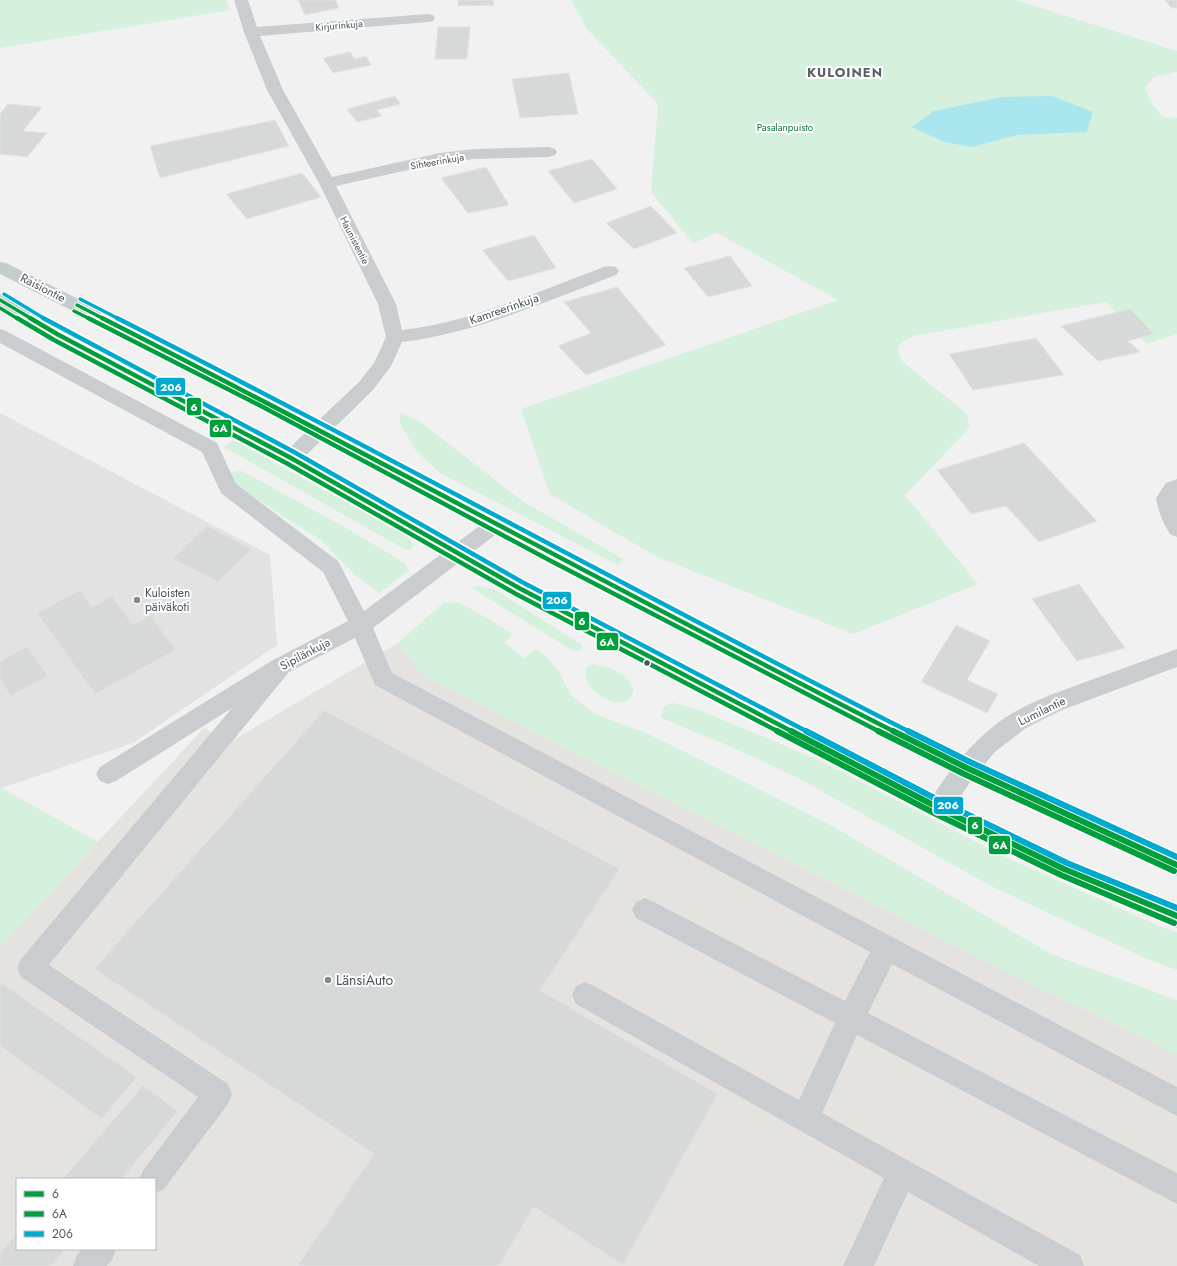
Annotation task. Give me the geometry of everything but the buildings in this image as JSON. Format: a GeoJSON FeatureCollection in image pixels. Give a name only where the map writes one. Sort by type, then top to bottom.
{"type":"FeatureCollection","features":[{"type":"Feature","properties":{"kind":"main road","name":"Raisiontie"},"geometry":{"type":"LineString","coordinates":[[0,267],[257,396],[496,524],[801,684],[967,768],[1177,865]]}},
{"type":"Feature","properties":{"kind":"main road"},"geometry":{"type":"LineString","coordinates":[[0,300],[57,334],[291,458],[519,588],[606,634],[939,808],[1064,869],[1177,916]]}},
{"type":"Feature","properties":{"kind":"street","name":"Haunistentie"},"geometry":{"type":"LineString","coordinates":[[241,0],[250,32],[275,90],[327,183],[387,304],[395,337]]}},
{"type":"Feature","properties":{"kind":"street","name":"Kirjurinkuja"},"geometry":{"type":"LineString","coordinates":[[250,32],[428,18]]}},
{"type":"Feature","properties":{"kind":"street","name":"Sihteerinkuja"},"geometry":{"type":"LineString","coordinates":[[327,183],[440,158],[474,154],[549,152]]}},
{"type":"Feature","properties":{"kind":"street","name":"Kamreerinkuja"},"geometry":{"type":"LineString","coordinates":[[395,337],[429,333],[488,316],[610,271]]}},
{"type":"Feature","properties":{"kind":"street"},"geometry":{"type":"LineString","coordinates":[[0,335],[210,448],[228,488],[331,567],[361,625],[383,679],[1177,1102]]}},
{"type":"Feature","properties":{"kind":"street"},"geometry":{"type":"LineString","coordinates":[[291,458],[321,431],[366,386],[382,366],[395,337]]}},
{"type":"Feature","properties":{"kind":"street"},"geometry":{"type":"LineString","coordinates":[[1177,486],[1173,488],[1166,498],[1169,514],[1177,529]]}},
{"type":"Feature","properties":{"kind":"street","name":"Sipilänkuja"},"geometry":{"type":"LineString","coordinates":[[108,774],[281,666],[361,625],[456,552],[496,524]]}},
{"type":"Feature","properties":{"kind":"street","name":"Lumilantie"},"geometry":{"type":"LineString","coordinates":[[939,808],[967,768],[988,744],[1018,721],[1054,703],[1177,658]]}},
{"type":"Feature","properties":{"kind":"street"},"geometry":{"type":"LineString","coordinates":[[155,1178],[218,1094],[30,968],[281,666]]}},
{"type":"Feature","properties":{"kind":"street"},"geometry":{"type":"LineString","coordinates":[[645,910],[1177,1190]]}},
{"type":"Feature","properties":{"kind":"street"},"geometry":{"type":"LineString","coordinates":[[804,1119],[851,1018],[886,948]]}},
{"type":"Feature","properties":{"kind":"street"},"geometry":{"type":"LineString","coordinates":[[585,995],[804,1119],[1069,1266]]}},
{"type":"Feature","properties":{"kind":"street"},"geometry":{"type":"LineString","coordinates":[[858,1266],[902,1173]]}},
{"type":"Feature","properties":{"kind":"street"},"geometry":{"type":"LineString","coordinates":[[88,1266],[100,1250]]}},
{"type":"Feature","properties":{"kind":"shaded area","name":"Kuloisten päiväkoti"},"geometry":{"type":"Polygon","coordinates":[[[0,413],[270,555],[277,645],[133,743],[2,788],[0,787],[0,413]]]}},
{"type":"Feature","properties":{"kind":"shaded area"},"geometry":{"type":"Polygon","coordinates":[[[398,643],[424,676],[1025,981],[1177,1054],[1177,1266],[0,1266],[0,947],[204,728],[230,742],[398,643]]]}},
{"type":"Feature","properties":{"kind":"green space"},"geometry":{"type":"Polygon","coordinates":[[[0,0],[226,0],[230,10],[0,48],[0,0]]]}},
{"type":"Feature","properties":{"kind":"green space","name":"Pasalanpuisto"},"geometry":{"type":"Polygon","coordinates":[[[571,0],[1016,0],[1177,51],[1177,72],[1154,77],[1145,89],[1152,104],[1162,117],[1177,118],[1177,334],[1147,344],[1106,302],[913,336],[904,341],[899,347],[899,354],[904,363],[966,413],[970,427],[905,495],[978,584],[853,634],[657,557],[550,494],[521,409],[838,300],[717,233],[693,243],[651,192],[658,104],[587,29],[571,0]],[[1093,112],[972,147],[1017,135],[1087,132],[1093,112]]]}},
{"type":"Feature","properties":{"kind":"green space"},"geometry":{"type":"Polygon","coordinates":[[[400,413],[419,421],[524,502],[623,559],[618,565],[440,473],[416,451],[400,423],[400,413]]]}},
{"type":"Feature","properties":{"kind":"green space"},"geometry":{"type":"Polygon","coordinates":[[[233,440],[407,536],[413,545],[411,549],[406,550],[224,447],[233,440]]]}},
{"type":"Feature","properties":{"kind":"green space"},"geometry":{"type":"Polygon","coordinates":[[[242,471],[346,528],[405,563],[409,571],[379,593],[354,574],[321,540],[231,483],[231,473],[242,471]]]}},
{"type":"Feature","properties":{"kind":"green space"},"geometry":{"type":"Polygon","coordinates":[[[479,586],[494,589],[582,645],[582,648],[580,650],[573,651],[472,588],[479,586]]]}},
{"type":"Feature","properties":{"kind":"green space"},"geometry":{"type":"Polygon","coordinates":[[[444,602],[461,603],[513,634],[504,643],[525,658],[535,649],[545,655],[558,670],[570,694],[595,714],[646,733],[832,826],[1051,954],[1177,1000],[1177,1054],[1025,981],[424,676],[398,643],[444,602]]]}},
{"type":"Feature","properties":{"kind":"green space"},"geometry":{"type":"Polygon","coordinates":[[[592,664],[617,671],[623,675],[634,690],[631,697],[624,702],[618,703],[612,702],[595,692],[586,678],[586,668],[592,664]]]}},
{"type":"Feature","properties":{"kind":"green space"},"geometry":{"type":"Polygon","coordinates":[[[673,703],[699,710],[819,760],[1001,855],[1159,926],[1177,932],[1177,970],[1145,958],[991,886],[800,779],[734,748],[661,718],[664,708],[673,703]]]}},
{"type":"Feature","properties":{"kind":"green space"},"geometry":{"type":"Polygon","coordinates":[[[0,787],[98,842],[0,947],[0,787]]]}},
{"type":"Feature","properties":{"kind":"water"},"geometry":{"type":"Polygon","coordinates":[[[1052,96],[1093,112],[1087,132],[1017,135],[972,147],[944,142],[912,127],[934,111],[1002,97],[1052,96]]]}},
{"type":"Feature","properties":{"kind":"transit line","name":"206"},"geometry":{"type":"LineString","coordinates":[[4,294],[60,328],[294,452],[522,582],[942,802],[1067,863],[1177,908]]}},
{"type":"Feature","properties":{"kind":"transit line","name":"206"},"geometry":{"type":"LineString","coordinates":[[80,299],[267,394],[557,549],[804,678],[970,762],[1177,857]]}},
{"type":"Feature","properties":{"kind":"transit line","name":"6"},"geometry":{"type":"LineString","coordinates":[[0,300],[57,334],[291,458],[519,588],[939,808],[1064,869],[1177,916]]}},
{"type":"Feature","properties":{"kind":"transit line","name":"6"},"geometry":{"type":"LineString","coordinates":[[77,305],[264,400],[554,555],[801,684],[967,768],[1177,865]]}},
{"type":"Feature","properties":{"kind":"transit line","name":"6A"},"geometry":{"type":"LineString","coordinates":[[0,308],[54,340],[288,464],[516,594],[936,814],[1061,875],[1174,923]]}},
{"type":"Feature","properties":{"kind":"transit line","name":"6A"},"geometry":{"type":"LineString","coordinates":[[74,311],[261,406],[551,561],[798,690],[964,774],[1174,871]]}},
{"type":"Feature","properties":{"kind":"place","name":"Kuloisten päiväkoti"},"geometry":{"type":"Point","coordinates":[137,600]}},
{"type":"Feature","properties":{"kind":"place","name":"LänsiAuto"},"geometry":{"type":"Point","coordinates":[328,980]}},
{"type":"Feature","properties":{"kind":"district","name":"KULOINEN"},"geometry":{"type":"Point","coordinates":[845,72]}}]}
